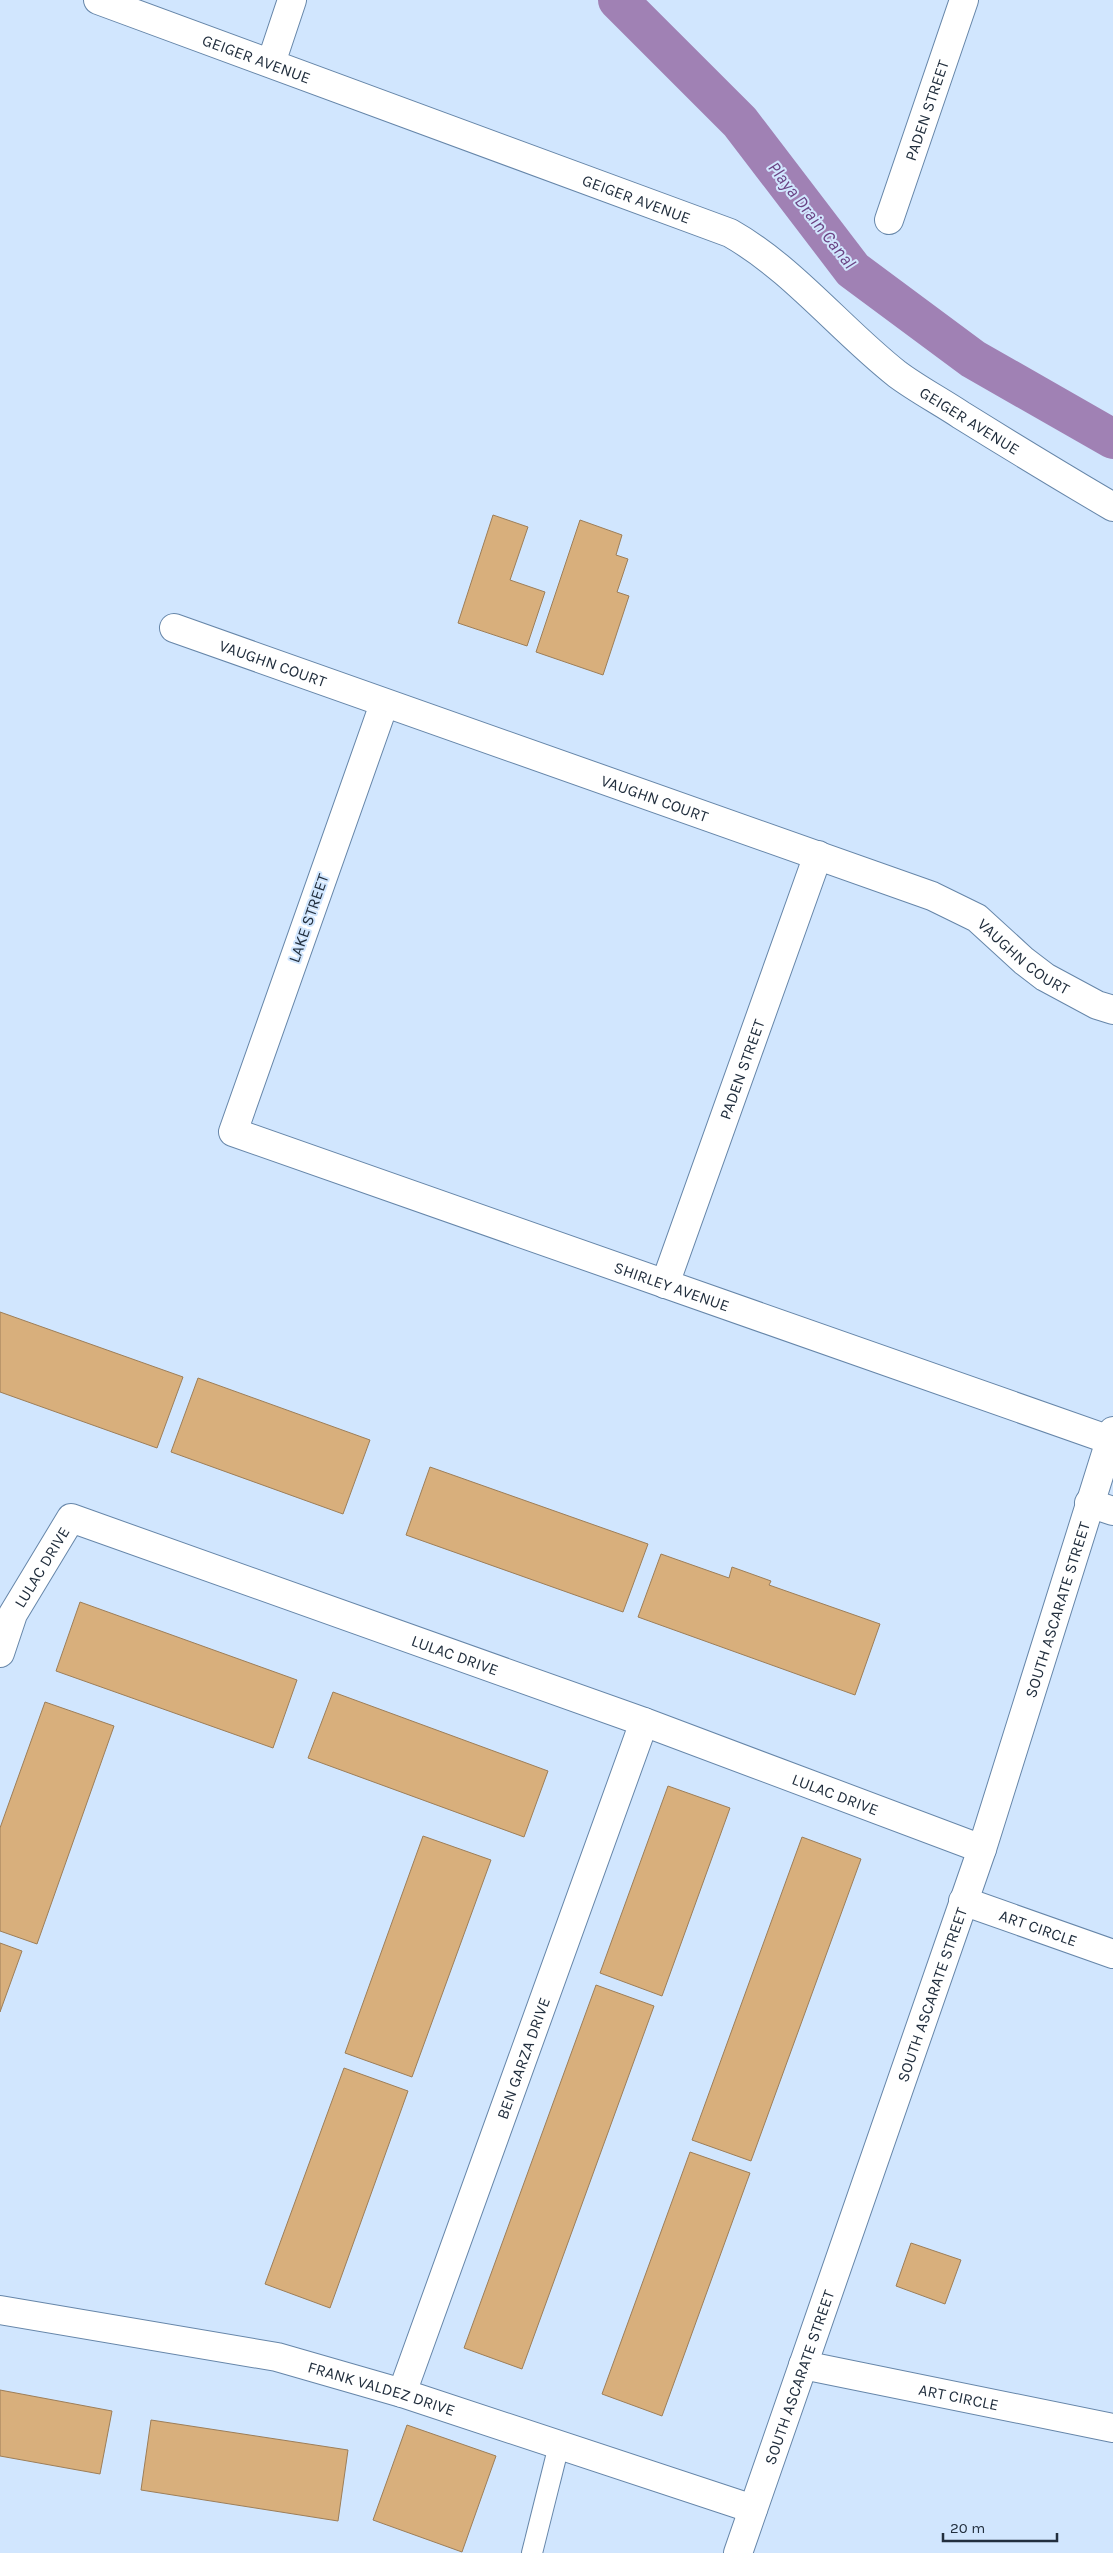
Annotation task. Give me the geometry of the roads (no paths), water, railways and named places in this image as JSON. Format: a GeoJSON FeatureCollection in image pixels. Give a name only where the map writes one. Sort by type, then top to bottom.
{"type":"FeatureCollection","features":[{"type":"Feature","properties":{"kind":"street","name":"GEIGER AVENUE"},"geometry":{"type":"LineString","coordinates":[[98,0],[730,233],[751,245],[863,346],[900,375],[1031,459],[1113,508]]}},
{"type":"Feature","properties":{"kind":"street"},"geometry":{"type":"LineString","coordinates":[[271,63],[292,0]]}},
{"type":"Feature","properties":{"kind":"street","name":"PADEN STREET"},"geometry":{"type":"LineString","coordinates":[[889,220],[964,0]]}},
{"type":"Feature","properties":{"kind":"street","name":"VAUGHN COURT"},"geometry":{"type":"LineString","coordinates":[[174,628],[384,704],[932,896],[977,918],[1045,977],[1097,1005],[1113,1010]]}},
{"type":"Feature","properties":{"kind":"street","name":"LAKE STREET"},"geometry":{"type":"LineString","coordinates":[[233,1132],[384,704]]}},
{"type":"Feature","properties":{"kind":"street","name":"PADEN STREET"},"geometry":{"type":"LineString","coordinates":[[664,1284],[818,855]]}},
{"type":"Feature","properties":{"kind":"street","name":"SHIRLEY AVENUE"},"geometry":{"type":"LineString","coordinates":[[233,1132],[664,1284],[1111,1435]]}},
{"type":"Feature","properties":{"kind":"street","name":"SOUTH ASCARATE STREET"},"geometry":{"type":"LineString","coordinates":[[738,2553],[1101,1507],[1111,1435]]}},
{"type":"Feature","properties":{"kind":"street","name":"LULAC DRIVE"},"geometry":{"type":"LineString","coordinates":[[0,1653],[13,1614],[70,1518],[644,1722],[982,1849]]}},
{"type":"Feature","properties":{"kind":"street","name":"BEN GARZA DRIVE"},"geometry":{"type":"LineString","coordinates":[[402,2393],[644,1722]]}},
{"type":"Feature","properties":{"kind":"street","name":"ART CIRCLE"},"geometry":{"type":"LineString","coordinates":[[963,1901],[1113,1954]]}},
{"type":"Feature","properties":{"kind":"street","name":"FRANK VALDEZ DRIVE"},"geometry":{"type":"LineString","coordinates":[[0,2310],[277,2357],[402,2393],[753,2509]]}},
{"type":"Feature","properties":{"kind":"street","name":"ART CIRCLE"},"geometry":{"type":"LineString","coordinates":[[803,2365],[1113,2428]]}},
{"type":"Feature","properties":{"kind":"lane"},"geometry":{"type":"LineString","coordinates":[[532,2553],[559,2445]]}},
{"type":"Feature","properties":{"kind":"waterway","name":"Playa Drain Canal"},"geometry":{"type":"LineString","coordinates":[[618,0],[740,122],[853,270],[973,359],[1113,439]]}}]}
